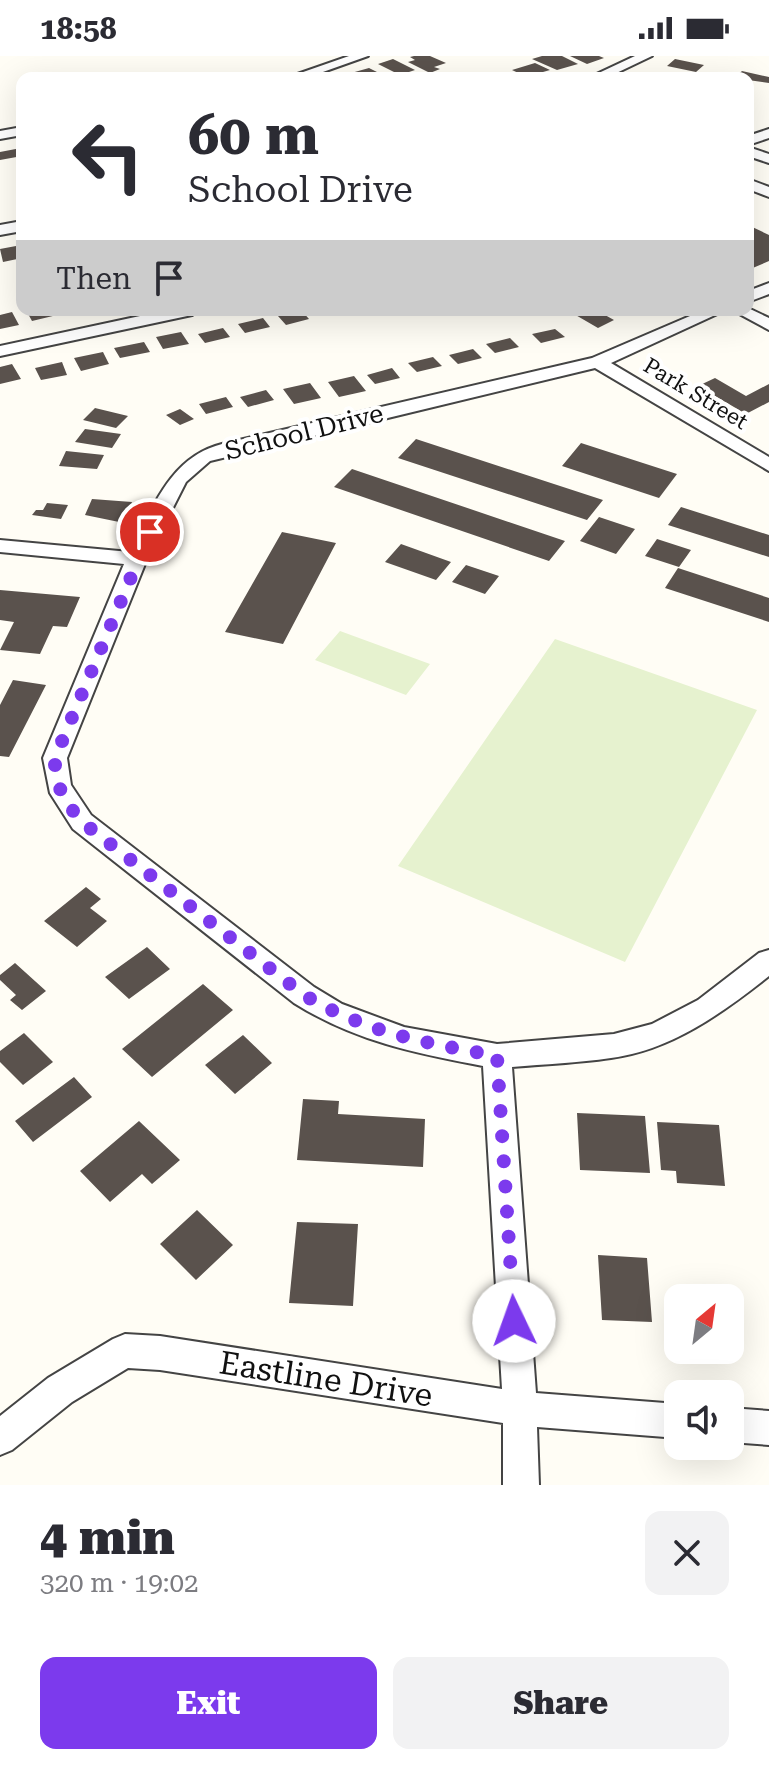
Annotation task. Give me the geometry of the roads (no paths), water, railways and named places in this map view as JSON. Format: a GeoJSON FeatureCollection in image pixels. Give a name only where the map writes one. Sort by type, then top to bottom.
{"type":"FeatureCollection","features":[{"type":"Feature","properties":{"kind":"street"},"geometry":{"type":"LineString","coordinates":[[313,72],[362,56]]}},
{"type":"Feature","properties":{"kind":"street"},"geometry":{"type":"LineString","coordinates":[[609,72],[646,56]]}},
{"type":"Feature","properties":{"kind":"street"},"geometry":{"type":"LineString","coordinates":[[0,351],[164,316]]}},
{"type":"Feature","properties":{"kind":"street","name":"School Drive"},"geometry":{"type":"LineString","coordinates":[[704,316],[598,362],[203,457],[178,479],[137,559],[55,758],[54,776],[67,803],[82,822],[304,995],[332,1012],[403,1039],[497,1056],[614,1046],[658,1034],[708,1008],[769,961]]}},
{"type":"Feature","properties":{"kind":"street","name":"Park Street"},"geometry":{"type":"LineString","coordinates":[[598,362],[769,465]]}},
{"type":"Feature","properties":{"kind":"street"},"geometry":{"type":"LineString","coordinates":[[0,546],[137,559]]}},
{"type":"Feature","properties":{"kind":"street"},"geometry":{"type":"LineString","coordinates":[[497,1056],[520,1409],[521,1485]]}},
{"type":"Feature","properties":{"kind":"street","name":"Eastline Drive"},"geometry":{"type":"LineString","coordinates":[[0,1438],[60,1390],[125,1351],[160,1353],[520,1409],[664,1420]]}},
{"type":"Feature","properties":{"kind":"street"},"geometry":{"type":"LineString","coordinates":[[744,1426],[769,1428]]}}]}
